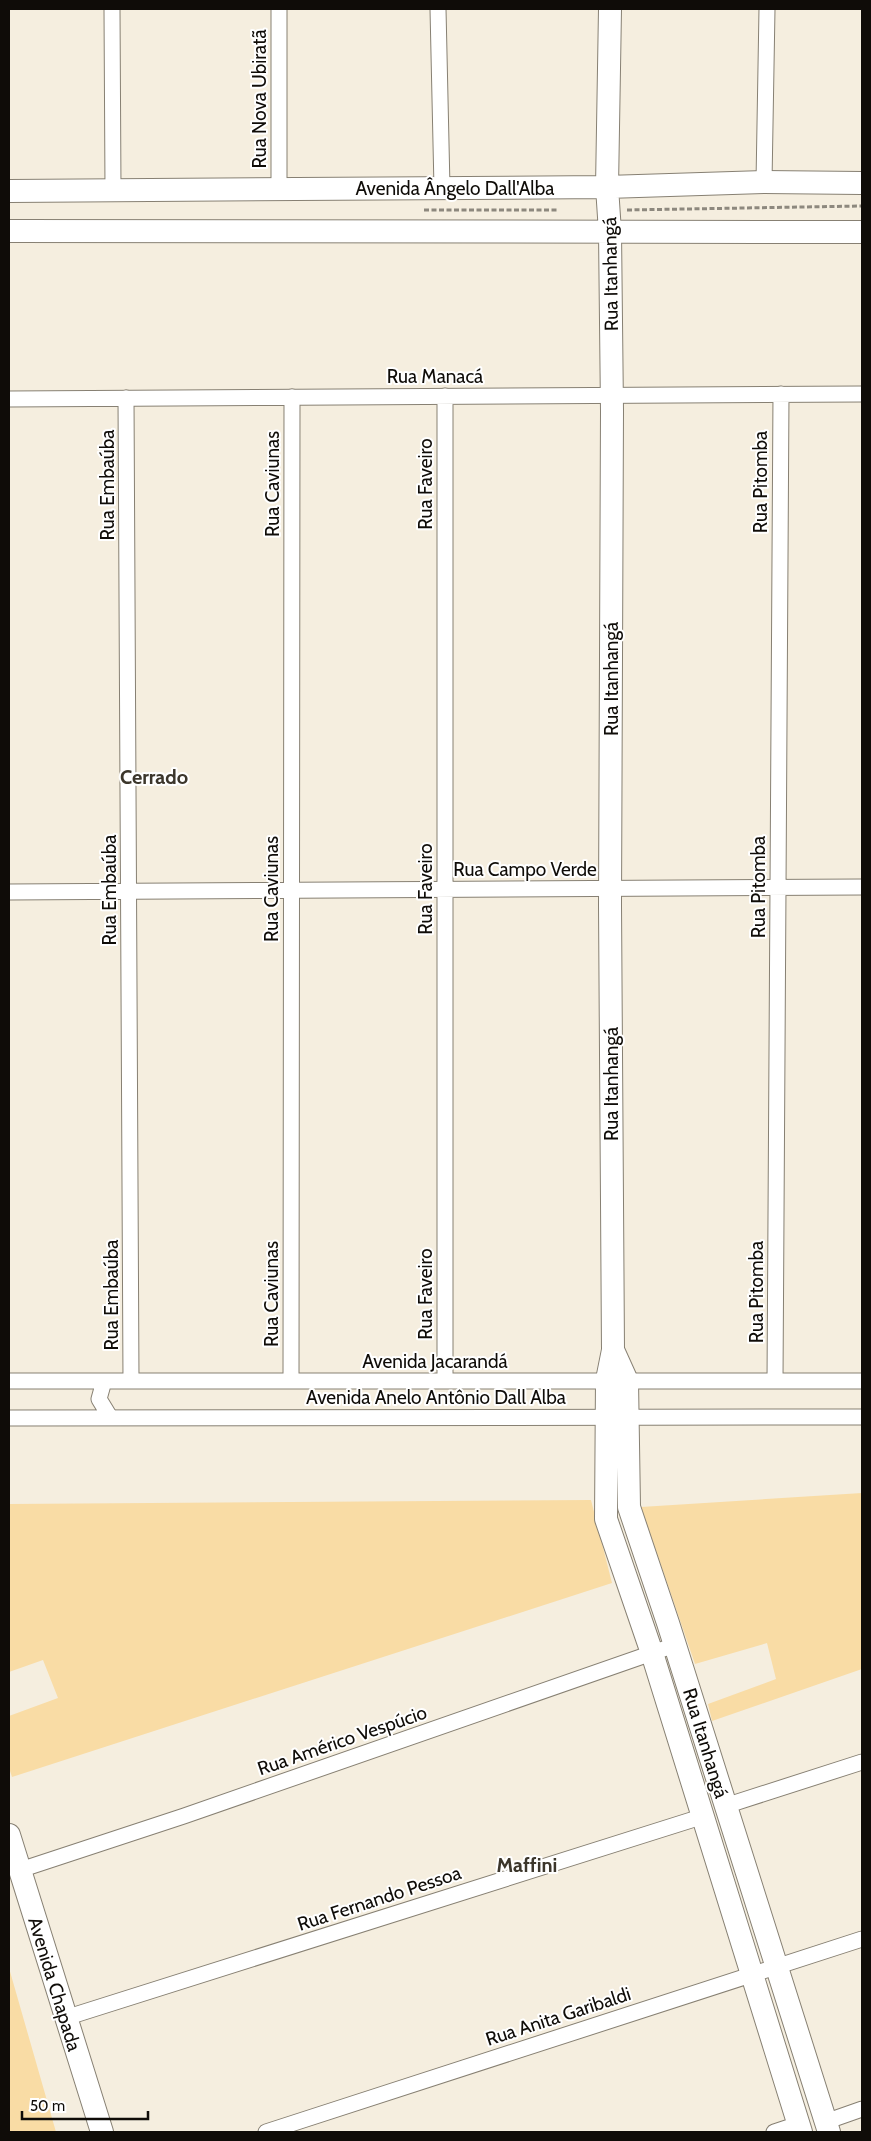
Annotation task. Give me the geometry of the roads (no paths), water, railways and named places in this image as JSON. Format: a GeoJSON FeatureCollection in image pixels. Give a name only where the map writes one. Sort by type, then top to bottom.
{"type":"FeatureCollection","features":[{"type":"Feature","properties":{"kind":"street"},"geometry":{"type":"LineString","coordinates":[[112,9],[113,190]]}},
{"type":"Feature","properties":{"kind":"street","name":"Rua Nova Ubiratã"},"geometry":{"type":"LineString","coordinates":[[278,9],[279,189]]}},
{"type":"Feature","properties":{"kind":"street"},"geometry":{"type":"LineString","coordinates":[[438,9],[442,188]]}},
{"type":"Feature","properties":{"kind":"street","name":"Rua Itanhangá"},"geometry":{"type":"LineString","coordinates":[[610,9],[608,187],[612,395],[610,888],[614,1350],[617,1381],[617,1417],[606,1519],[652,1653],[704,1816],[800,2128]]}},
{"type":"Feature","properties":{"kind":"street"},"geometry":{"type":"LineString","coordinates":[[764,182],[767,9]]}},
{"type":"Feature","properties":{"kind":"street","name":"Avenida Ângelo Dall'Alba"},"geometry":{"type":"LineString","coordinates":[[9,191],[608,187],[764,182],[862,183]]}},
{"type":"Feature","properties":{"kind":"street"},"geometry":{"type":"LineString","coordinates":[[9,231],[862,232]]}},
{"type":"Feature","properties":{"kind":"street","name":"Rua Pitomba"},"geometry":{"type":"LineString","coordinates":[[776,1381],[781,394]]}},
{"type":"Feature","properties":{"kind":"street","name":"Rua Manacá"},"geometry":{"type":"LineString","coordinates":[[9,398],[862,394]]}},
{"type":"Feature","properties":{"kind":"street","name":"Rua Faveiro"},"geometry":{"type":"LineString","coordinates":[[445,396],[445,1381]]}},
{"type":"Feature","properties":{"kind":"street","name":"Rua Caviunas"},"geometry":{"type":"LineString","coordinates":[[291,1381],[292,397]]}},
{"type":"Feature","properties":{"kind":"street","name":"Rua Embaúba"},"geometry":{"type":"LineString","coordinates":[[126,398],[131,1381]]}},
{"type":"Feature","properties":{"kind":"street","name":"Rua Campo Verde"},"geometry":{"type":"LineString","coordinates":[[9,892],[862,886]]}},
{"type":"Feature","properties":{"kind":"street","name":"Avenida Jacarandá"},"geometry":{"type":"LineString","coordinates":[[9,1381],[862,1380]]}},
{"type":"Feature","properties":{"kind":"street"},"geometry":{"type":"LineString","coordinates":[[104,1381],[99,1399],[110,1417]]}},
{"type":"Feature","properties":{"kind":"street","name":"Avenida Anelo Antônio Dall Alba"},"geometry":{"type":"LineString","coordinates":[[9,1418],[862,1416]]}},
{"type":"Feature","properties":{"kind":"street","name":"Rua Itanhangá"},"geometry":{"type":"LineString","coordinates":[[617,1417],[629,1507],[778,1966],[827,2127]]}},
{"type":"Feature","properties":{"kind":"street","name":"Rua Américo Vespúcio"},"geometry":{"type":"LineString","coordinates":[[20,1870],[175,1819],[675,1645]]}},
{"type":"Feature","properties":{"kind":"street"},"geometry":{"type":"LineString","coordinates":[[725,1806],[862,1762]]}},
{"type":"Feature","properties":{"kind":"street","name":"Rua Fernando Pessoa"},"geometry":{"type":"LineString","coordinates":[[65,2018],[704,1816]]}},
{"type":"Feature","properties":{"kind":"street","name":"Avenida Chapada"},"geometry":{"type":"LineString","coordinates":[[9,1835],[102,2132]]}},
{"type":"Feature","properties":{"kind":"street","name":"Rua Anita Garibaldi"},"geometry":{"type":"LineString","coordinates":[[266,2132],[862,1938]]}},
{"type":"Feature","properties":{"kind":"street"},"geometry":{"type":"LineString","coordinates":[[827,2127],[862,2109]]}},
{"type":"Feature","properties":{"kind":"street"},"geometry":{"type":"LineString","coordinates":[[774,2132],[800,2128]]}},
{"type":"Feature","properties":{"kind":"district","name":"Cerrado"},"geometry":{"type":"Point","coordinates":[154,777]}},
{"type":"Feature","properties":{"kind":"district","name":"Maffini"},"geometry":{"type":"Point","coordinates":[527,1865]}}]}
